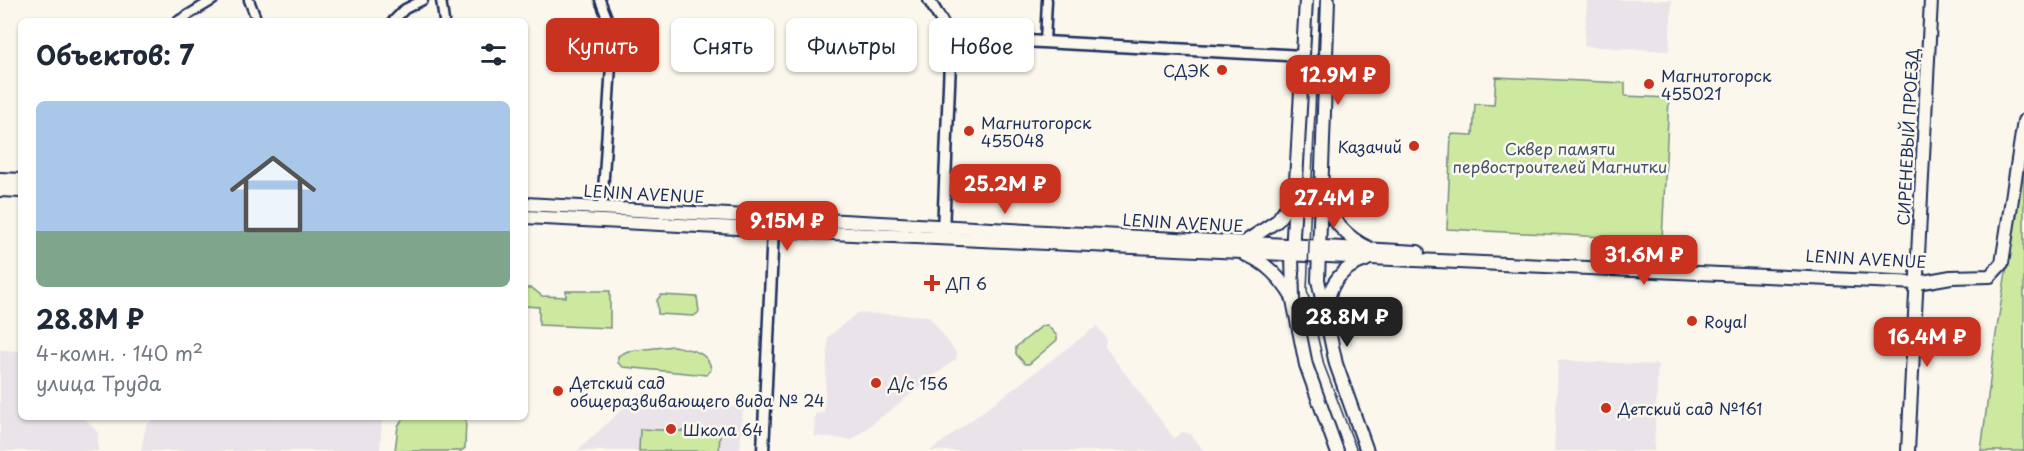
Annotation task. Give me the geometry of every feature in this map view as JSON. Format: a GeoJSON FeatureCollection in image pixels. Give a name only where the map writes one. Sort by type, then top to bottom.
{"type":"FeatureCollection","features":[{"type":"Feature","properties":{"kind":"main road"},"geometry":{"type":"LineString","coordinates":[[1306,0],[1293,249],[1293,300],[1306,365],[1337,451]]}},
{"type":"Feature","properties":{"kind":"main road"},"geometry":{"type":"LineString","coordinates":[[1328,0],[1318,280],[1336,364],[1367,451]]}},
{"type":"Feature","properties":{"kind":"main road","name":"СИРЕНЕВЫЙ ПРОЕЗД"},"geometry":{"type":"LineString","coordinates":[[1908,451],[1931,0]]}},
{"type":"Feature","properties":{"kind":"main road","name":"LENIN AVENUE"},"geometry":{"type":"LineString","coordinates":[[528,204],[602,208],[773,223],[943,233],[1917,280],[1937,279],[1990,276],[2002,264],[2024,120]]}},
{"type":"Feature","properties":{"kind":"main road"},"geometry":{"type":"LineString","coordinates":[[0,179],[18,180]]}},
{"type":"Feature","properties":{"kind":"main road"},"geometry":{"type":"LineString","coordinates":[[1321,186],[1326,207],[1335,221],[1372,254],[1355,263],[1335,280],[1328,291],[1325,314]]}},
{"type":"Feature","properties":{"kind":"main road"},"geometry":{"type":"LineString","coordinates":[[0,190],[18,191]]}},
{"type":"Feature","properties":{"kind":"main road"},"geometry":{"type":"LineString","coordinates":[[1236,247],[1268,228],[1289,206],[1296,191]]}},
{"type":"Feature","properties":{"kind":"main road","name":"LENIN AVENUE"},"geometry":{"type":"LineString","coordinates":[[528,217],[773,223]]}},
{"type":"Feature","properties":{"kind":"main road"},"geometry":{"type":"LineString","coordinates":[[1236,247],[1272,271],[1293,300]]}},
{"type":"Feature","properties":{"kind":"street"},"geometry":{"type":"LineString","coordinates":[[183,18],[213,0]]}},
{"type":"Feature","properties":{"kind":"street"},"geometry":{"type":"LineString","coordinates":[[249,0],[256,18]]}},
{"type":"Feature","properties":{"kind":"street"},"geometry":{"type":"LineString","coordinates":[[396,18],[405,9],[423,0]]}},
{"type":"Feature","properties":{"kind":"street"},"geometry":{"type":"LineString","coordinates":[[441,0],[444,18]]}},
{"type":"Feature","properties":{"kind":"street"},"geometry":{"type":"LineString","coordinates":[[600,0],[613,33],[602,208]]}},
{"type":"Feature","properties":{"kind":"street"},"geometry":{"type":"LineString","coordinates":[[929,0],[940,18]]}},
{"type":"Feature","properties":{"kind":"street"},"geometry":{"type":"LineString","coordinates":[[1045,42],[1047,0]]}},
{"type":"Feature","properties":{"kind":"street"},"geometry":{"type":"LineString","coordinates":[[1034,41],[1303,56]]}},
{"type":"Feature","properties":{"kind":"street"},"geometry":{"type":"LineString","coordinates":[[943,233],[950,72]]}},
{"type":"Feature","properties":{"kind":"street"},"geometry":{"type":"LineString","coordinates":[[763,451],[773,223]]}},
{"type":"Feature","properties":{"kind":"shaded area"},"geometry":{"type":"Polygon","coordinates":[[[1587,0],[1672,0],[1669,51],[1584,46],[1587,0]]]}},
{"type":"Feature","properties":{"kind":"shaded area","name":"Д/с 156"},"geometry":{"type":"Polygon","coordinates":[[[857,313],[929,316],[957,354],[956,359],[852,440],[814,436],[815,414],[824,413],[828,337],[857,313]]]}},
{"type":"Feature","properties":{"kind":"shaded area"},"geometry":{"type":"Polygon","coordinates":[[[1097,326],[1106,338],[1105,347],[1174,438],[1182,432],[1191,434],[1204,451],[930,451],[1097,326]]]}},
{"type":"Feature","properties":{"kind":"shaded area"},"geometry":{"type":"Polygon","coordinates":[[[0,350],[18,351],[18,420],[87,420],[98,433],[98,451],[0,451],[0,350]]]}},
{"type":"Feature","properties":{"kind":"shaded area","name":"Детский сад №161"},"geometry":{"type":"Polygon","coordinates":[[[1558,360],[1658,365],[1654,451],[1554,451],[1558,360]]]}},
{"type":"Feature","properties":{"kind":"shaded area","name":"Школа 64"},"geometry":{"type":"Polygon","coordinates":[[[629,403],[743,407],[740,451],[577,451],[629,403]]]}},
{"type":"Feature","properties":{"kind":"shaded area"},"geometry":{"type":"Polygon","coordinates":[[[153,420],[382,420],[380,451],[141,451],[146,425],[153,420]]]}},
{"type":"Feature","properties":{"kind":"green space","name":"Сквер памяти первостроителей Магнитки"},"geometry":{"type":"Polygon","coordinates":[[[1496,77],[1625,83],[1625,96],[1669,98],[1662,240],[1447,229],[1451,134],[1473,135],[1475,104],[1494,105],[1496,77]]]}},
{"type":"Feature","properties":{"kind":"green space"},"geometry":{"type":"Polygon","coordinates":[[[2024,160],[2024,451],[1981,451],[1996,334],[2024,160]]]}},
{"type":"Feature","properties":{"kind":"green space"},"geometry":{"type":"Polygon","coordinates":[[[528,288],[532,288],[542,296],[566,297],[566,291],[610,291],[610,328],[539,325],[539,307],[528,306],[528,288]]]}},
{"type":"Feature","properties":{"kind":"green space"},"geometry":{"type":"Polygon","coordinates":[[[661,295],[697,297],[699,312],[694,316],[658,314],[657,300],[661,295]]]}},
{"type":"Feature","properties":{"kind":"green space"},"geometry":{"type":"Polygon","coordinates":[[[1047,325],[1057,336],[1057,340],[1029,364],[1025,364],[1016,354],[1016,347],[1042,326],[1047,325]]]}},
{"type":"Feature","properties":{"kind":"green space"},"geometry":{"type":"Polygon","coordinates":[[[673,346],[697,352],[706,358],[711,369],[707,375],[623,367],[618,363],[618,356],[628,351],[673,346]]]}},
{"type":"Feature","properties":{"kind":"green space"},"geometry":{"type":"Polygon","coordinates":[[[402,420],[466,420],[465,448],[461,451],[395,451],[398,426],[402,420]]]}},
{"type":"Feature","properties":{"kind":"green space"},"geometry":{"type":"Polygon","coordinates":[[[640,429],[720,433],[719,451],[639,451],[640,429]]]}},
{"type":"Feature","properties":{"kind":"tram line"},"geometry":{"type":"LineString","coordinates":[[1320,0],[1307,290],[1324,365],[1357,451]]}},
{"type":"Feature","properties":{"kind":"place","name":"СДЭК"},"geometry":{"type":"Point","coordinates":[1222,70]}},
{"type":"Feature","properties":{"kind":"place","name":"Магнитогорск 455021"},"geometry":{"type":"Point","coordinates":[1649,84]}},
{"type":"Feature","properties":{"kind":"place","name":"Магнитогорск 455048"},"geometry":{"type":"Point","coordinates":[969,131]}},
{"type":"Feature","properties":{"kind":"place","name":"Казачий"},"geometry":{"type":"Point","coordinates":[1414,146]}},
{"type":"Feature","properties":{"kind":"place","name":"ДП 6"},"geometry":{"type":"Point","coordinates":[932,283]}},
{"type":"Feature","properties":{"kind":"place","name":"Royal"},"geometry":{"type":"Point","coordinates":[1692,321]}},
{"type":"Feature","properties":{"kind":"place","name":"Д/с 156"},"geometry":{"type":"Point","coordinates":[876,383]}},
{"type":"Feature","properties":{"kind":"place","name":"Детский сад общеразвивающего вида № 24"},"geometry":{"type":"Point","coordinates":[558,391]}},
{"type":"Feature","properties":{"kind":"place","name":"Детский сад №161"},"geometry":{"type":"Point","coordinates":[1606,408]}},
{"type":"Feature","properties":{"kind":"place","name":"Школа 64"},"geometry":{"type":"Point","coordinates":[671,429]}}]}
